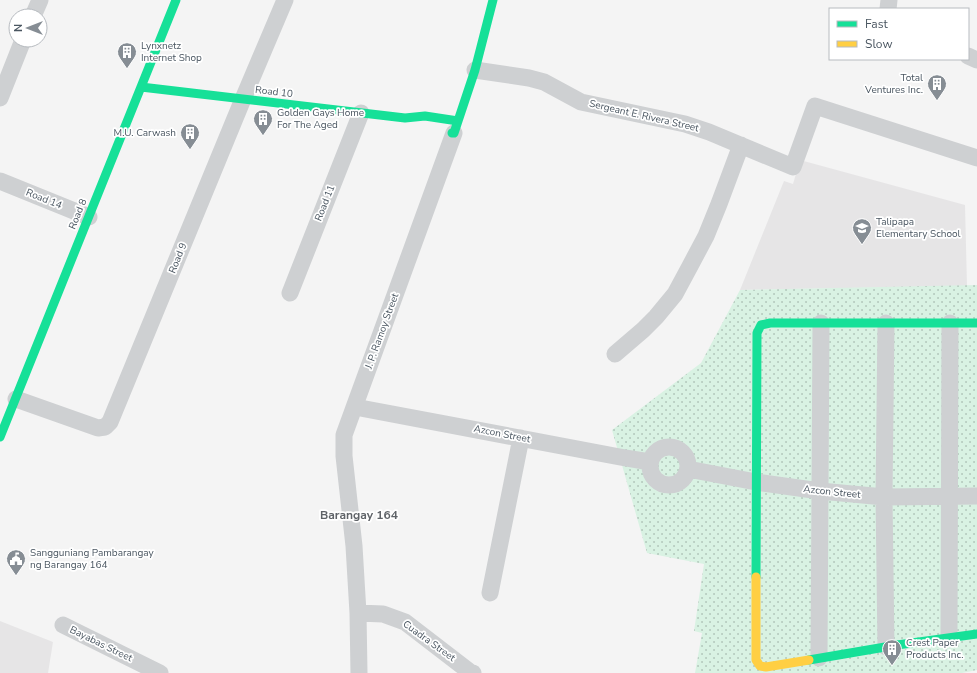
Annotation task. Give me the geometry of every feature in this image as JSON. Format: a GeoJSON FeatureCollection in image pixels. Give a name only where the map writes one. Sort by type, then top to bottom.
{"type":"FeatureCollection","features":[{"type":"Feature","properties":{"kind":"street","name":"Road 8"},"geometry":{"type":"LineString","coordinates":[[0,437],[176,0]]}},
{"type":"Feature","properties":{"kind":"street","name":"Road 9"},"geometry":{"type":"LineString","coordinates":[[16,399],[98,428],[105,427],[110,422],[285,0]]}},
{"type":"Feature","properties":{"kind":"street","name":"J. P. Ramoy Street"},"geometry":{"type":"LineString","coordinates":[[360,673],[354,546],[344,435],[475,70],[493,0]]}},
{"type":"Feature","properties":{"kind":"street"},"geometry":{"type":"LineString","coordinates":[[0,98],[20,48]]}},
{"type":"Feature","properties":{"kind":"street","name":"Sergeant E. Rivera Street"},"geometry":{"type":"LineString","coordinates":[[475,70],[529,78],[544,82],[580,102],[685,124],[710,132],[793,167],[815,106],[977,158]]}},
{"type":"Feature","properties":{"kind":"street","name":"Road 10"},"geometry":{"type":"LineString","coordinates":[[141,87],[404,118],[425,116],[453,129]]}},
{"type":"Feature","properties":{"kind":"street","name":"Road 11"},"geometry":{"type":"LineString","coordinates":[[290,293],[361,113]]}},
{"type":"Feature","properties":{"kind":"street","name":"Road 10"},"geometry":{"type":"LineString","coordinates":[[404,118],[417,124]]}},
{"type":"Feature","properties":{"kind":"street"},"geometry":{"type":"LineString","coordinates":[[615,354],[656,317],[674,294],[690,268],[706,236],[741,145]]}},
{"type":"Feature","properties":{"kind":"street","name":"Road 14"},"geometry":{"type":"LineString","coordinates":[[0,181],[89,216]]}},
{"type":"Feature","properties":{"kind":"street"},"geometry":{"type":"LineString","coordinates":[[977,322],[770,322],[761,325],[757,333],[756,660],[760,666],[766,668],[949,637],[977,634]]}},
{"type":"Feature","properties":{"kind":"street"},"geometry":{"type":"LineString","coordinates":[[949,637],[950,322]]}},
{"type":"Feature","properties":{"kind":"street"},"geometry":{"type":"LineString","coordinates":[[819,658],[821,323]]}},
{"type":"Feature","properties":{"kind":"street"},"geometry":{"type":"LineString","coordinates":[[886,323],[884,497],[886,648]]}},
{"type":"Feature","properties":{"kind":"street","name":"Azcon Street"},"geometry":{"type":"LineString","coordinates":[[355,407],[650,462]]}},
{"type":"Feature","properties":{"kind":"street"},"geometry":{"type":"LineString","coordinates":[[490,593],[521,438]]}},
{"type":"Feature","properties":{"kind":"street"},"geometry":{"type":"LineString","coordinates":[[669,446],[676,448],[686,456],[688,469],[681,481],[675,484],[662,484],[652,475],[650,462],[652,456],[657,451],[669,446]]}},
{"type":"Feature","properties":{"kind":"street","name":"Azcon Street"},"geometry":{"type":"LineString","coordinates":[[688,469],[756,482],[820,491],[884,497],[977,496]]}},
{"type":"Feature","properties":{"kind":"street","name":"Cuadra Street"},"geometry":{"type":"LineString","coordinates":[[358,613],[383,614],[405,622],[473,673]]}},
{"type":"Feature","properties":{"kind":"street","name":"Bayabas Street"},"geometry":{"type":"LineString","coordinates":[[63,625],[160,673]]}},
{"type":"Feature","properties":{"kind":"shaded area","name":"Talipapa Elementary School"},"geometry":{"type":"Polygon","coordinates":[[[800,160],[965,205],[967,286],[740,290],[784,181],[793,184],[800,160]]]}},
{"type":"Feature","properties":{"kind":"shaded area"},"geometry":{"type":"Polygon","coordinates":[[[0,621],[53,642],[48,673],[0,673],[0,621]]]}},
{"type":"Feature","properties":{"kind":"green space"},"geometry":{"type":"Polygon","coordinates":[[[977,285],[977,670],[962,673],[695,673],[702,633],[694,631],[704,564],[647,553],[612,430],[701,363],[740,290],[977,285]]]}},
{"type":"Feature","properties":{"kind":"traffic: fast"},"geometry":{"type":"LineString","coordinates":[[0,437],[176,0]]}},
{"type":"Feature","properties":{"kind":"traffic: fast"},"geometry":{"type":"LineString","coordinates":[[452,133],[454,133],[475,70],[493,0]]}},
{"type":"Feature","properties":{"kind":"traffic: fast"},"geometry":{"type":"LineString","coordinates":[[141,87],[405,118],[425,116],[458,121]]}},
{"type":"Feature","properties":{"kind":"traffic: fast"},"geometry":{"type":"LineString","coordinates":[[756,577],[757,333],[761,325],[770,323],[977,323]]}},
{"type":"Feature","properties":{"kind":"traffic: fast"},"geometry":{"type":"LineString","coordinates":[[809,660],[897,645],[977,634]]}},
{"type":"Feature","properties":{"kind":"traffic: slow"},"geometry":{"type":"LineString","coordinates":[[756,577],[756,660],[760,666],[766,667],[809,660]]}},
{"type":"Feature","properties":{"kind":"place","name":"Lynxnetz Internet Shop"},"geometry":{"type":"Point","coordinates":[127,69]}},
{"type":"Feature","properties":{"kind":"place","name":"Total Ventures Inc."},"geometry":{"type":"Point","coordinates":[937,101]}},
{"type":"Feature","properties":{"kind":"place","name":"Golden Gays Home For The Aged"},"geometry":{"type":"Point","coordinates":[263,136]}},
{"type":"Feature","properties":{"kind":"place","name":"M.U. Carwash"},"geometry":{"type":"Point","coordinates":[190,150]}},
{"type":"Feature","properties":{"kind":"place","name":"Talipapa Elementary School"},"geometry":{"type":"Point","coordinates":[862,245]}},
{"type":"Feature","properties":{"kind":"place","name":"Sangguniang Pambarangay ng Barangay 164"},"geometry":{"type":"Point","coordinates":[16,576]}},
{"type":"Feature","properties":{"kind":"place","name":"Crest Paper Products Inc."},"geometry":{"type":"Point","coordinates":[892,666]}},
{"type":"Feature","properties":{"kind":"district","name":"Barangay 164"},"geometry":{"type":"Point","coordinates":[359,515]}}]}
